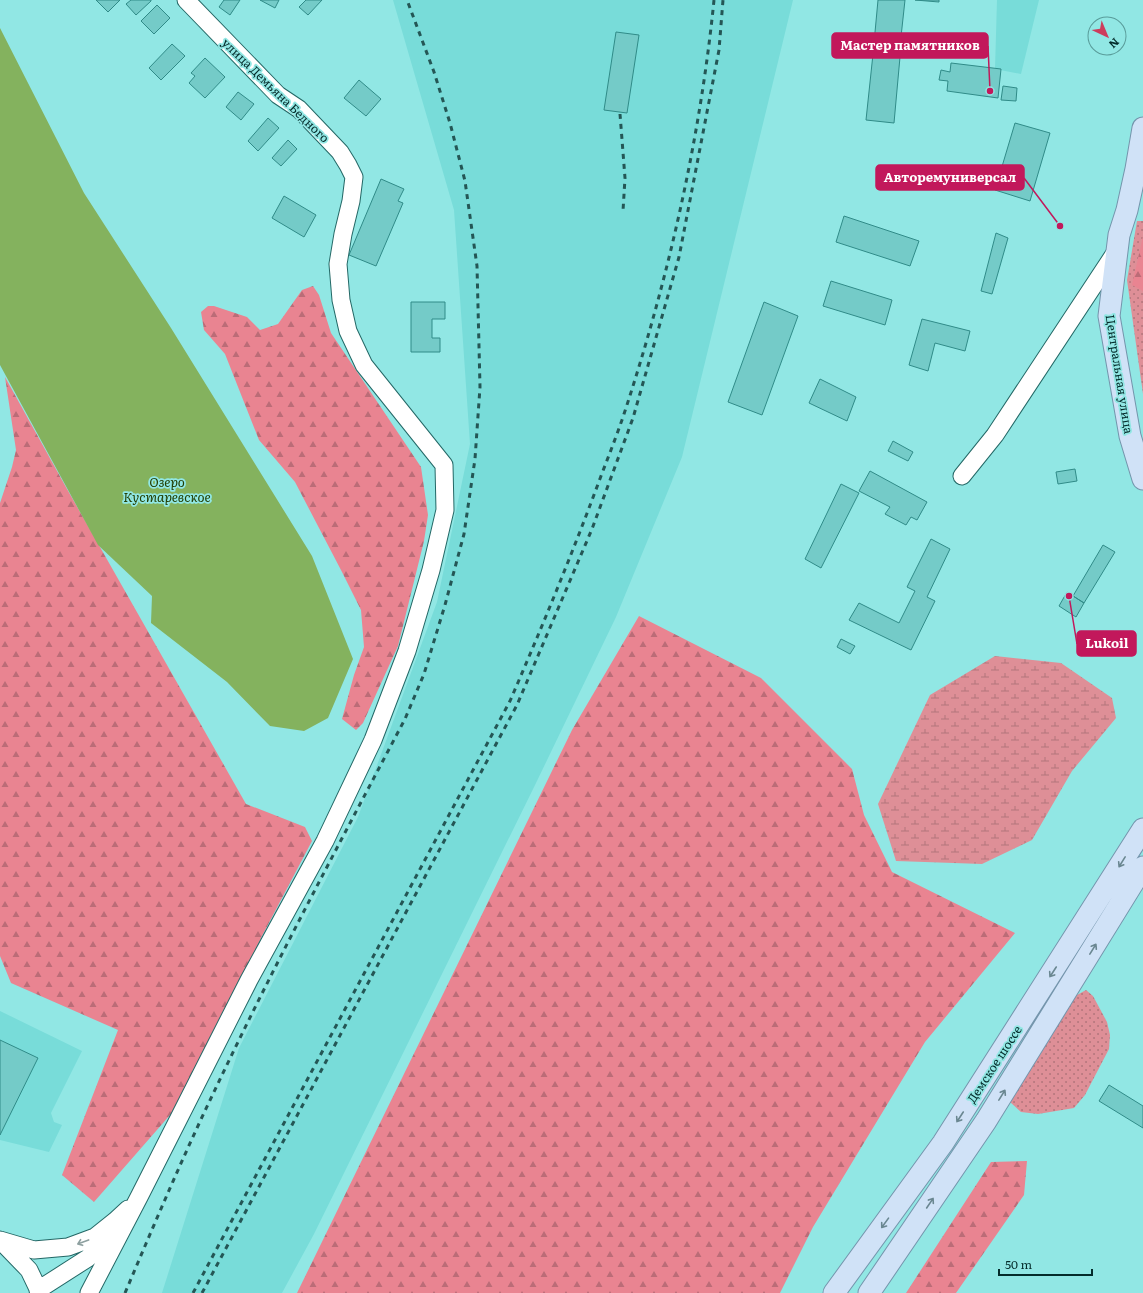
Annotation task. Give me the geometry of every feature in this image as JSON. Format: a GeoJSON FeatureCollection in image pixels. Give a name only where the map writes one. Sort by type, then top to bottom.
{"type":"FeatureCollection","features":[{"type":"Feature","properties":{"kind":"main road","name":"Центральная улица"},"geometry":{"type":"LineString","coordinates":[[1143,128],[1136,170],[1127,210],[1119,235],[1109,316],[1130,436],[1143,479]]}},
{"type":"Feature","properties":{"kind":"main road","name":"Демское шоссе"},"geometry":{"type":"LineString","coordinates":[[834,1293],[943,1143],[1143,829]]}},
{"type":"Feature","properties":{"kind":"main road","name":"Демское шоссе"},"geometry":{"type":"LineString","coordinates":[[869,1293],[986,1121],[1143,867]]}},
{"type":"Feature","properties":{"kind":"street","name":"улица Демьяна Бедного"},"geometry":{"type":"LineString","coordinates":[[139,1197],[248,980],[325,841],[373,740],[407,652],[431,570],[445,510],[444,465],[364,365],[348,331],[341,300],[338,264],[351,201],[354,177],[348,164],[340,152],[299,109],[278,95],[186,0]]}},
{"type":"Feature","properties":{"kind":"street"},"geometry":{"type":"LineString","coordinates":[[962,476],[995,435],[1117,249]]}},
{"type":"Feature","properties":{"kind":"street"},"geometry":{"type":"LineString","coordinates":[[0,1240],[34,1250],[68,1247],[95,1237],[115,1221],[139,1197]]}},
{"type":"Feature","properties":{"kind":"street"},"geometry":{"type":"LineString","coordinates":[[0,1240],[29,1270],[39,1291],[88,1258],[120,1225],[139,1197]]}},
{"type":"Feature","properties":{"kind":"street"},"geometry":{"type":"LineString","coordinates":[[89,1293],[139,1197]]}},
{"type":"Feature","properties":{"kind":"shaded area"},"geometry":{"type":"Polygon","coordinates":[[[393,0],[793,0],[682,457],[616,617],[536,783],[314,1234],[282,1293],[162,1293],[239,1048],[358,817],[437,602],[470,444],[454,210],[393,0]]]}},
{"type":"Feature","properties":{"kind":"shaded area"},"geometry":{"type":"Polygon","coordinates":[[[997,0],[1039,0],[1021,74],[995,69],[997,0]]]}},
{"type":"Feature","properties":{"kind":"shaded area"},"geometry":{"type":"Polygon","coordinates":[[[0,1011],[82,1051],[51,1113],[54,1122],[62,1125],[49,1152],[0,1140],[0,1011]]]}},
{"type":"Feature","properties":{"kind":"green space"},"geometry":{"type":"Polygon","coordinates":[[[1137,221],[1143,221],[1143,394],[1127,280],[1137,221]]]}},
{"type":"Feature","properties":{"kind":"green space"},"geometry":{"type":"Polygon","coordinates":[[[1143,236],[1143,291],[1132,285],[1143,236]]]}},
{"type":"Feature","properties":{"kind":"green space"},"geometry":{"type":"Polygon","coordinates":[[[313,286],[319,295],[331,333],[421,467],[428,515],[424,541],[398,646],[363,723],[356,730],[342,719],[354,675],[364,647],[361,610],[295,482],[259,440],[225,354],[204,330],[201,312],[208,306],[214,306],[247,317],[260,330],[278,324],[302,290],[313,286]]]}},
{"type":"Feature","properties":{"kind":"green space"},"geometry":{"type":"Polygon","coordinates":[[[5,377],[246,804],[305,827],[312,841],[262,936],[184,1099],[94,1202],[62,1175],[118,1030],[11,983],[0,956],[0,503],[16,450],[5,377]]]}},
{"type":"Feature","properties":{"kind":"green space"},"geometry":{"type":"Polygon","coordinates":[[[639,616],[761,678],[852,769],[864,815],[892,872],[1015,933],[925,1042],[813,1227],[780,1293],[297,1293],[572,730],[639,616]]]}},
{"type":"Feature","properties":{"kind":"green space"},"geometry":{"type":"Polygon","coordinates":[[[995,656],[1061,663],[1112,698],[1116,718],[1072,771],[1032,840],[982,864],[896,861],[878,804],[930,695],[995,656]]]}},
{"type":"Feature","properties":{"kind":"green space"},"geometry":{"type":"Polygon","coordinates":[[[1086,990],[1093,996],[1107,1022],[1110,1035],[1109,1049],[1085,1095],[1074,1108],[1038,1114],[1021,1112],[1010,1102],[1059,1016],[1077,995],[1086,990]]]}},
{"type":"Feature","properties":{"kind":"green space"},"geometry":{"type":"Polygon","coordinates":[[[1027,1161],[1024,1195],[956,1293],[906,1293],[991,1162],[1027,1161]]]}},
{"type":"Feature","properties":{"kind":"water","name":"Озеро Кустаревское"},"geometry":{"type":"Polygon","coordinates":[[[0,28],[84,193],[171,328],[312,556],[353,659],[328,718],[304,731],[270,726],[227,682],[151,623],[152,596],[98,545],[0,365],[0,28]]]}},
{"type":"Feature","properties":{"kind":"building"},"geometry":{"type":"Polygon","coordinates":[[[96,0],[120,0],[108,12],[96,0]]]}},
{"type":"Feature","properties":{"kind":"building"},"geometry":{"type":"Polygon","coordinates":[[[131,0],[151,1],[136,15],[126,4],[131,0]]]}},
{"type":"Feature","properties":{"kind":"building"},"geometry":{"type":"Polygon","coordinates":[[[224,0],[240,0],[230,15],[219,7],[224,0]]]}},
{"type":"Feature","properties":{"kind":"building"},"geometry":{"type":"Polygon","coordinates":[[[260,0],[279,0],[275,8],[260,0]]]}},
{"type":"Feature","properties":{"kind":"building"},"geometry":{"type":"Polygon","coordinates":[[[306,0],[322,0],[308,15],[299,7],[306,0]]]}},
{"type":"Feature","properties":{"kind":"building"},"geometry":{"type":"Polygon","coordinates":[[[878,0],[905,0],[900,46],[874,43],[878,0]]]}},
{"type":"Feature","properties":{"kind":"building"},"geometry":{"type":"Polygon","coordinates":[[[915,0],[939,0],[939,2],[915,0]]]}},
{"type":"Feature","properties":{"kind":"building"},"geometry":{"type":"Polygon","coordinates":[[[157,5],[170,18],[154,34],[141,21],[157,5]]]}},
{"type":"Feature","properties":{"kind":"building"},"geometry":{"type":"Polygon","coordinates":[[[616,32],[639,35],[627,113],[604,110],[616,32]]]}},
{"type":"Feature","properties":{"kind":"building"},"geometry":{"type":"Polygon","coordinates":[[[172,44],[185,56],[161,80],[149,68],[172,44]]]}},
{"type":"Feature","properties":{"kind":"building"},"geometry":{"type":"Polygon","coordinates":[[[873,54],[900,57],[894,123],[866,120],[873,54]]]}},
{"type":"Feature","properties":{"kind":"building"},"geometry":{"type":"Polygon","coordinates":[[[205,58],[225,77],[205,98],[189,83],[195,76],[191,73],[205,58]]]}},
{"type":"Feature","properties":{"kind":"building"},"geometry":{"type":"Polygon","coordinates":[[[951,63],[1001,69],[998,98],[947,91],[948,81],[939,80],[941,70],[950,72],[951,63]]]}},
{"type":"Feature","properties":{"kind":"building"},"geometry":{"type":"Polygon","coordinates":[[[359,80],[381,99],[366,116],[344,98],[359,80]]]}},
{"type":"Feature","properties":{"kind":"building"},"geometry":{"type":"Polygon","coordinates":[[[1003,86],[1017,88],[1016,101],[1001,100],[1003,86]]]}},
{"type":"Feature","properties":{"kind":"building"},"geometry":{"type":"Polygon","coordinates":[[[238,92],[254,104],[241,120],[226,107],[238,92]]]}},
{"type":"Feature","properties":{"kind":"building"},"geometry":{"type":"Polygon","coordinates":[[[268,118],[279,128],[258,151],[248,141],[268,118]]]}},
{"type":"Feature","properties":{"kind":"building"},"geometry":{"type":"Polygon","coordinates":[[[1015,123],[1050,133],[1030,201],[995,190],[1015,123]]]}},
{"type":"Feature","properties":{"kind":"building"},"geometry":{"type":"Polygon","coordinates":[[[288,140],[297,149],[281,166],[272,158],[288,140]]]}},
{"type":"Feature","properties":{"kind":"building"},"geometry":{"type":"Polygon","coordinates":[[[381,179],[404,189],[398,201],[403,203],[376,266],[349,255],[381,179]]]}},
{"type":"Feature","properties":{"kind":"building"},"geometry":{"type":"Polygon","coordinates":[[[284,196],[316,215],[304,237],[272,218],[284,196]]]}},
{"type":"Feature","properties":{"kind":"building"},"geometry":{"type":"Polygon","coordinates":[[[844,216],[919,241],[910,266],[836,242],[844,216]]]}},
{"type":"Feature","properties":{"kind":"building"},"geometry":{"type":"Polygon","coordinates":[[[996,233],[1008,238],[992,294],[981,291],[996,233]]]}},
{"type":"Feature","properties":{"kind":"building"},"geometry":{"type":"Polygon","coordinates":[[[831,281],[892,300],[885,325],[823,306],[831,281]]]}},
{"type":"Feature","properties":{"kind":"building"},"geometry":{"type":"Polygon","coordinates":[[[411,302],[445,302],[445,319],[432,319],[432,338],[440,338],[440,352],[411,352],[411,302]]]}},
{"type":"Feature","properties":{"kind":"building"},"geometry":{"type":"Polygon","coordinates":[[[764,302],[798,316],[762,415],[728,402],[764,302]]]}},
{"type":"Feature","properties":{"kind":"building"},"geometry":{"type":"Polygon","coordinates":[[[922,319],[970,331],[965,351],[935,343],[928,371],[909,365],[922,319]]]}},
{"type":"Feature","properties":{"kind":"building"},"geometry":{"type":"Polygon","coordinates":[[[820,379],[856,397],[847,421],[809,403],[820,379]]]}},
{"type":"Feature","properties":{"kind":"building"},"geometry":{"type":"Polygon","coordinates":[[[893,441],[913,452],[908,461],[888,451],[893,441]]]}},
{"type":"Feature","properties":{"kind":"building"},"geometry":{"type":"Polygon","coordinates":[[[1075,469],[1077,481],[1058,484],[1056,472],[1075,469]]]}},
{"type":"Feature","properties":{"kind":"building"},"geometry":{"type":"Polygon","coordinates":[[[870,471],[927,502],[917,520],[911,517],[906,525],[885,514],[890,507],[859,491],[870,471]]]}},
{"type":"Feature","properties":{"kind":"building"},"geometry":{"type":"Polygon","coordinates":[[[841,484],[859,493],[821,568],[805,559],[841,484]]]}},
{"type":"Feature","properties":{"kind":"building"},"geometry":{"type":"Polygon","coordinates":[[[931,539],[950,549],[927,597],[935,601],[911,650],[849,620],[859,603],[899,623],[915,591],[907,587],[931,539]]]}},
{"type":"Feature","properties":{"kind":"building"},"geometry":{"type":"Polygon","coordinates":[[[1103,545],[1115,552],[1084,603],[1073,596],[1103,545]]]}},
{"type":"Feature","properties":{"kind":"building"},"geometry":{"type":"Polygon","coordinates":[[[1067,592],[1084,603],[1076,617],[1059,606],[1067,592]]]}},
{"type":"Feature","properties":{"kind":"building"},"geometry":{"type":"Polygon","coordinates":[[[841,639],[855,646],[850,654],[837,647],[841,639]]]}},
{"type":"Feature","properties":{"kind":"building"},"geometry":{"type":"Polygon","coordinates":[[[0,1040],[38,1058],[0,1135],[0,1040]]]}},
{"type":"Feature","properties":{"kind":"building"},"geometry":{"type":"Polygon","coordinates":[[[1109,1085],[1143,1106],[1143,1128],[1099,1101],[1109,1085]]]}},
{"type":"Feature","properties":{"kind":"railway"},"geometry":{"type":"LineString","coordinates":[[125,1293],[189,1145],[235,1048],[306,907],[405,719],[424,674],[445,605],[464,534],[475,459],[480,387],[477,266],[465,181],[450,123],[434,72],[407,0]]}},
{"type":"Feature","properties":{"kind":"railway"},"geometry":{"type":"LineString","coordinates":[[193,1293],[510,701],[557,589],[621,422],[655,312],[691,157],[708,52],[714,0]]}},
{"type":"Feature","properties":{"kind":"railway"},"geometry":{"type":"LineString","coordinates":[[202,1293],[517,705],[592,529],[633,418],[679,257],[719,50],[723,0]]}},
{"type":"Feature","properties":{"kind":"railway"},"geometry":{"type":"LineString","coordinates":[[620,114],[625,178],[623,211]]}},
{"type":"Feature","properties":{"kind":"place","name":"Мастер памятников"},"geometry":{"type":"Point","coordinates":[990,91]}},
{"type":"Feature","properties":{"kind":"place","name":"Авторемуниверсал"},"geometry":{"type":"Point","coordinates":[1060,226]}},
{"type":"Feature","properties":{"kind":"place","name":"Lukoil"},"geometry":{"type":"Point","coordinates":[1069,596]}}]}
